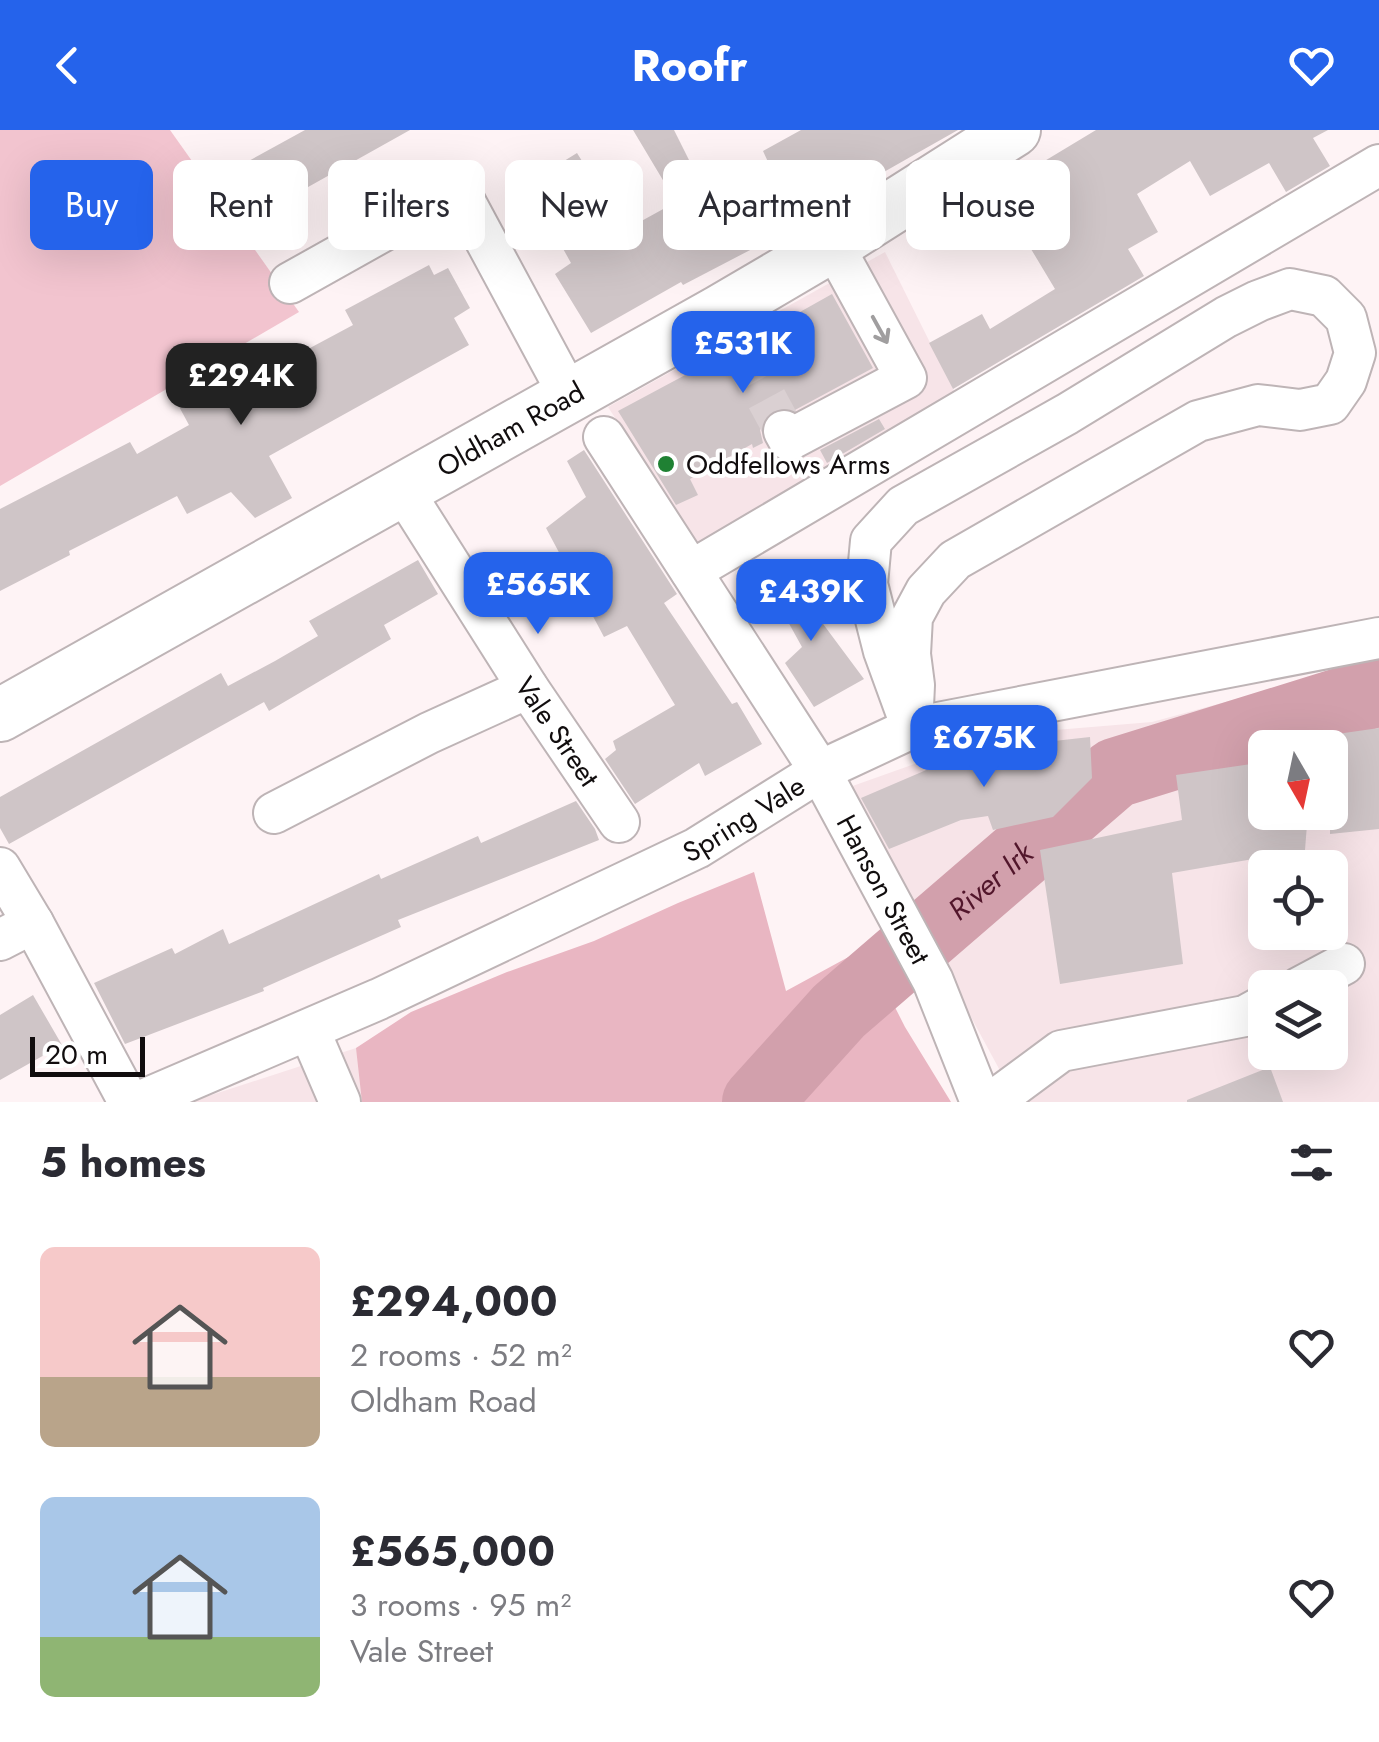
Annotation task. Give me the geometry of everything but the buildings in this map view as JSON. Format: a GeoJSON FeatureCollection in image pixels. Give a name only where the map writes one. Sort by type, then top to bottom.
{"type":"FeatureCollection","features":[{"type":"Feature","properties":{"kind":"main road","name":"Oldham Road"},"geometry":{"type":"LineString","coordinates":[[886,208],[991,136]]}},
{"type":"Feature","properties":{"kind":"main road","name":"Oldham Road"},"geometry":{"type":"LineString","coordinates":[[0,715],[570,397],[728,329],[826,250]]}},
{"type":"Feature","properties":{"kind":"street"},"geometry":{"type":"LineString","coordinates":[[691,571],[1379,165]]}},
{"type":"Feature","properties":{"kind":"street"},"geometry":{"type":"LineString","coordinates":[[290,283],[458,189],[570,397]]}},
{"type":"Feature","properties":{"kind":"street"},"geometry":{"type":"LineString","coordinates":[[784,432],[790,440],[906,378],[836,250]]}},
{"type":"Feature","properties":{"kind":"street"},"geometry":{"type":"LineString","coordinates":[[1290,290],[1324,296],[1346,318],[1355,353],[1346,381],[1330,404],[1300,410],[1258,404],[1198,421],[955,560],[926,591],[912,617],[912,728],[884,651],[866,584],[871,541],[903,506],[1242,309],[1290,290]]}},
{"type":"Feature","properties":{"kind":"street","name":"Hanson Street"},"geometry":{"type":"LineString","coordinates":[[604,437],[820,771],[933,981],[981,1102]]}},
{"type":"Feature","properties":{"kind":"street","name":"Vale Street"},"geometry":{"type":"LineString","coordinates":[[402,489],[528,688],[620,822]]}},
{"type":"Feature","properties":{"kind":"street","name":"Spring Vale"},"geometry":{"type":"LineString","coordinates":[[139,1102],[380,999],[697,848],[820,771],[912,728],[1379,638]]}},
{"type":"Feature","properties":{"kind":"street"},"geometry":{"type":"LineString","coordinates":[[274,813],[429,733],[528,688]]}},
{"type":"Feature","properties":{"kind":"street"},"geometry":{"type":"LineString","coordinates":[[0,868],[16,932],[128,1102]]}},
{"type":"Feature","properties":{"kind":"street"},"geometry":{"type":"LineString","coordinates":[[1333,970],[1344,964]]}},
{"type":"Feature","properties":{"kind":"street"},"geometry":{"type":"LineString","coordinates":[[992,1102],[1061,1052],[1248,1014]]}},
{"type":"Feature","properties":{"kind":"street"},"geometry":{"type":"LineString","coordinates":[[310,1030],[340,1102]]}},
{"type":"Feature","properties":{"kind":"shaded area"},"geometry":{"type":"Polygon","coordinates":[[[0,130],[170,130],[191,160],[173,160],[173,250],[255,250],[299,312],[0,486],[0,130]]]}},
{"type":"Feature","properties":{"kind":"shaded area"},"geometry":{"type":"Polygon","coordinates":[[[885,252],[959,401],[697,544],[608,407],[885,252]]]}},
{"type":"Feature","properties":{"kind":"shaded area"},"geometry":{"type":"Polygon","coordinates":[[[1379,660],[1379,1102],[1017,1102],[847,788],[996,735],[1152,722],[1379,660]]]}},
{"type":"Feature","properties":{"kind":"shaded area"},"geometry":{"type":"Polygon","coordinates":[[[754,872],[786,991],[865,948],[905,1027],[951,1102],[362,1102],[356,1048],[411,1012],[594,941],[754,872]]]}},
{"type":"Feature","properties":{"kind":"shaded area"},"geometry":{"type":"Polygon","coordinates":[[[356,1048],[392,1102],[190,1102],[356,1048]]]}},
{"type":"Feature","properties":{"kind":"waterway","name":"River Irk"},"geometry":{"type":"LineString","coordinates":[[757,1102],[839,1011],[1115,773],[1379,691]]}},
{"type":"Feature","properties":{"kind":"tunnel"},"geometry":{"type":"LineString","coordinates":[[738,346],[784,431]]}},
{"type":"Feature","properties":{"kind":"place","name":"Oddfellows Arms"},"geometry":{"type":"Point","coordinates":[666,464]}}]}
